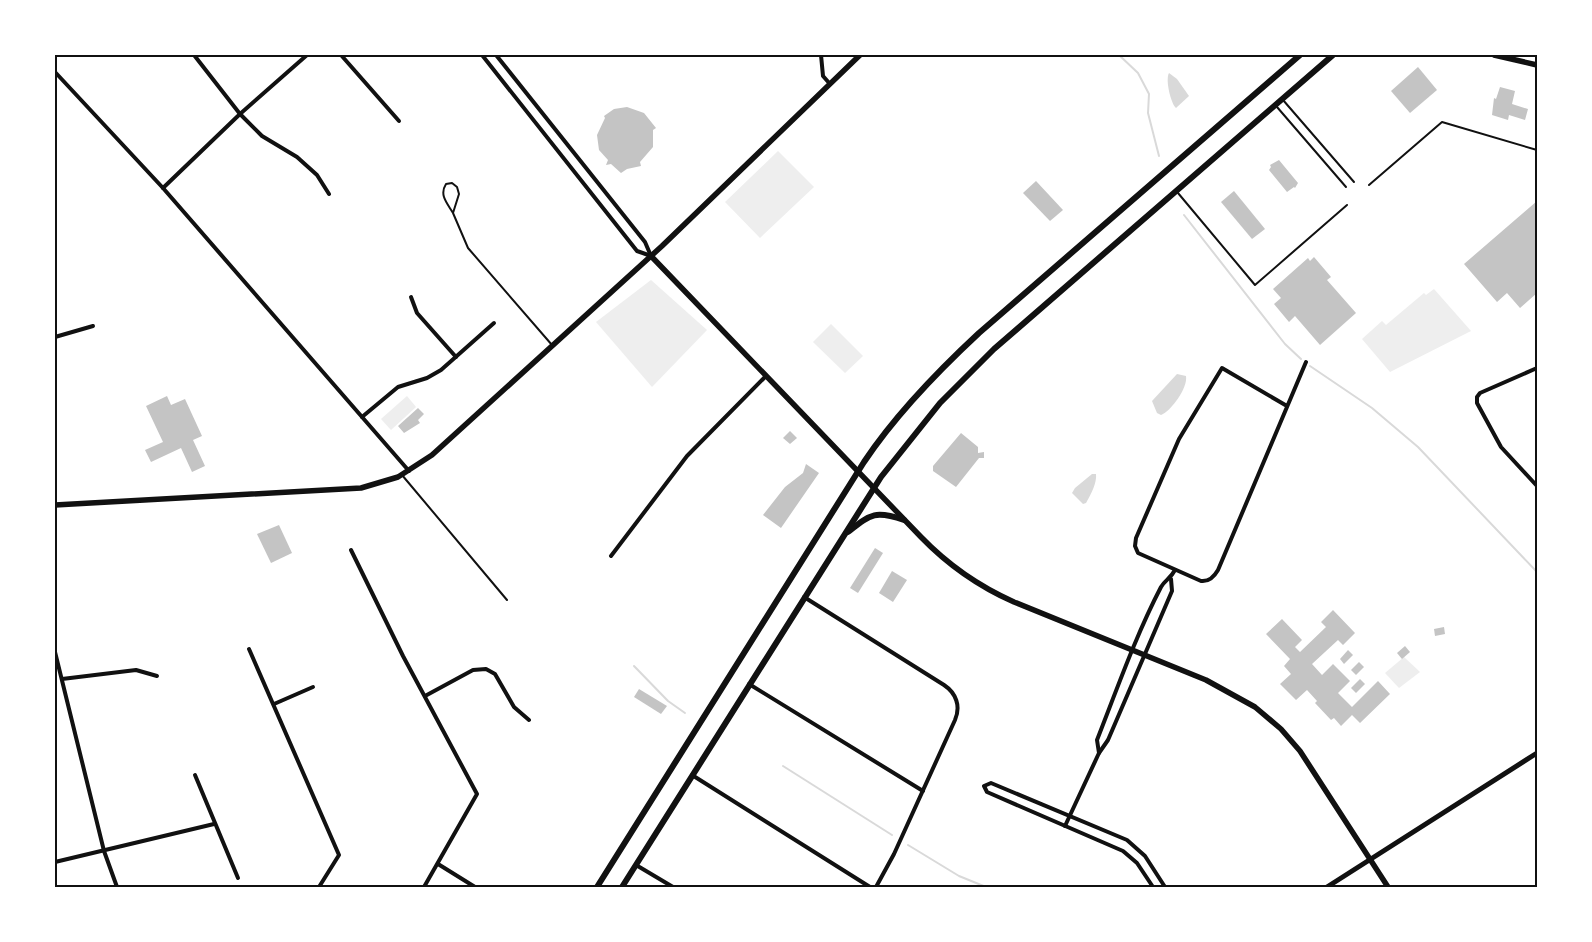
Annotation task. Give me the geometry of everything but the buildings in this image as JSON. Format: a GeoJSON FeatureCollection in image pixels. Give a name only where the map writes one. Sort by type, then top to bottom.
{"type":"FeatureCollection","features":[{"type":"Feature","properties":{"kind":"highway"},"geometry":{"type":"LineString","coordinates":[[597,887],[858,472],[906,408],[959,352],[1300,55]]}},
{"type":"Feature","properties":{"kind":"highway"},"geometry":{"type":"LineString","coordinates":[[622,887],[843,536],[874,488],[911,437],[966,376],[1011,334],[1333,55]]}},
{"type":"Feature","properties":{"kind":"highway"},"geometry":{"type":"LineString","coordinates":[[843,536],[875,514],[888,514],[904,520]]}},
{"type":"Feature","properties":{"kind":"main road"},"geometry":{"type":"LineString","coordinates":[[55,505],[361,488],[402,475],[432,455],[651,256],[860,55]]}},
{"type":"Feature","properties":{"kind":"main road"},"geometry":{"type":"LineString","coordinates":[[1494,55],[1537,65]]}},
{"type":"Feature","properties":{"kind":"main road"},"geometry":{"type":"LineString","coordinates":[[651,256],[765,377],[944,560],[980,585],[1014,602],[1225,688],[1255,707],[1274,723],[1305,758],[1388,887]]}},
{"type":"Feature","properties":{"kind":"street"},"geometry":{"type":"LineString","coordinates":[[194,55],[240,114],[262,136],[297,157],[317,174],[329,194]]}},
{"type":"Feature","properties":{"kind":"street"},"geometry":{"type":"LineString","coordinates":[[163,188],[240,114],[307,55]]}},
{"type":"Feature","properties":{"kind":"street"},"geometry":{"type":"LineString","coordinates":[[341,55],[400,121]]}},
{"type":"Feature","properties":{"kind":"street"},"geometry":{"type":"LineString","coordinates":[[482,55],[637,251],[651,256]]}},
{"type":"Feature","properties":{"kind":"street"},"geometry":{"type":"LineString","coordinates":[[496,55],[645,242],[651,256]]}},
{"type":"Feature","properties":{"kind":"street"},"geometry":{"type":"LineString","coordinates":[[821,55],[823,76],[830,84]]}},
{"type":"Feature","properties":{"kind":"street"},"geometry":{"type":"LineString","coordinates":[[55,72],[163,188],[409,471]]}},
{"type":"Feature","properties":{"kind":"street"},"geometry":{"type":"LineString","coordinates":[[411,297],[417,313],[456,357]]}},
{"type":"Feature","properties":{"kind":"street"},"geometry":{"type":"LineString","coordinates":[[362,417],[398,387],[434,375],[494,323]]}},
{"type":"Feature","properties":{"kind":"street"},"geometry":{"type":"LineString","coordinates":[[55,337],[93,326]]}},
{"type":"Feature","properties":{"kind":"street"},"geometry":{"type":"LineString","coordinates":[[1287,406],[1222,368],[1179,439],[1136,540],[1135,549],[1140,555],[1203,581],[1215,575],[1306,362]]}},
{"type":"Feature","properties":{"kind":"street"},"geometry":{"type":"LineString","coordinates":[[1537,368],[1480,393],[1477,403],[1501,447],[1537,486]]}},
{"type":"Feature","properties":{"kind":"street"},"geometry":{"type":"LineString","coordinates":[[611,556],[687,456],[765,377]]}},
{"type":"Feature","properties":{"kind":"street"},"geometry":{"type":"LineString","coordinates":[[351,550],[477,794],[424,887]]}},
{"type":"Feature","properties":{"kind":"street"},"geometry":{"type":"LineString","coordinates":[[1098,753],[1097,740],[1134,650],[1162,586],[1171,579],[1175,570]]}},
{"type":"Feature","properties":{"kind":"street"},"geometry":{"type":"LineString","coordinates":[[1065,826],[1098,753],[1108,740],[1146,655],[1172,591],[1171,579]]}},
{"type":"Feature","properties":{"kind":"street"},"geometry":{"type":"LineString","coordinates":[[804,597],[944,685],[955,696],[958,706],[957,715],[923,791],[894,854],[876,887]]}},
{"type":"Feature","properties":{"kind":"street"},"geometry":{"type":"LineString","coordinates":[[249,649],[339,855],[319,887]]}},
{"type":"Feature","properties":{"kind":"street"},"geometry":{"type":"LineString","coordinates":[[55,652],[104,851],[116,887]]}},
{"type":"Feature","properties":{"kind":"street"},"geometry":{"type":"LineString","coordinates":[[425,696],[474,670],[486,669],[495,674],[514,706],[529,720]]}},
{"type":"Feature","properties":{"kind":"street"},"geometry":{"type":"LineString","coordinates":[[62,679],[136,670],[157,676]]}},
{"type":"Feature","properties":{"kind":"street"},"geometry":{"type":"LineString","coordinates":[[749,684],[923,791]]}},
{"type":"Feature","properties":{"kind":"street"},"geometry":{"type":"LineString","coordinates":[[274,704],[313,687]]}},
{"type":"Feature","properties":{"kind":"street"},"geometry":{"type":"LineString","coordinates":[[1327,887],[1536,756]]}},
{"type":"Feature","properties":{"kind":"street"},"geometry":{"type":"LineString","coordinates":[[194,775],[238,878]]}},
{"type":"Feature","properties":{"kind":"street"},"geometry":{"type":"LineString","coordinates":[[692,775],[870,887]]}},
{"type":"Feature","properties":{"kind":"street"},"geometry":{"type":"LineString","coordinates":[[1153,887],[1130,856],[987,792],[984,786],[991,783],[1127,840],[1137,847],[1166,887]]}},
{"type":"Feature","properties":{"kind":"street"},"geometry":{"type":"LineString","coordinates":[[55,862],[214,824]]}},
{"type":"Feature","properties":{"kind":"street"},"geometry":{"type":"LineString","coordinates":[[438,864],[474,887]]}},
{"type":"Feature","properties":{"kind":"street"},"geometry":{"type":"LineString","coordinates":[[636,865],[673,887]]}},
{"type":"Feature","properties":{"kind":"lane"},"geometry":{"type":"LineString","coordinates":[[1282,99],[1354,182]]}},
{"type":"Feature","properties":{"kind":"lane"},"geometry":{"type":"LineString","coordinates":[[1275,105],[1346,187]]}},
{"type":"Feature","properties":{"kind":"lane"},"geometry":{"type":"LineString","coordinates":[[1369,186],[1442,122],[1537,150]]}},
{"type":"Feature","properties":{"kind":"lane"},"geometry":{"type":"LineString","coordinates":[[453,212],[459,194],[457,186],[452,183],[446,184],[443,189],[443,197],[453,212],[473,254],[552,345]]}},
{"type":"Feature","properties":{"kind":"lane"},"geometry":{"type":"LineString","coordinates":[[1176,191],[1255,285],[1347,205]]}},
{"type":"Feature","properties":{"kind":"lane"},"geometry":{"type":"LineString","coordinates":[[402,475],[507,600]]}},
{"type":"Feature","properties":{"kind":"shaded area"},"geometry":{"type":"Polygon","coordinates":[[[1169,73],[1177,79],[1189,96],[1176,108],[1169,92],[1169,73]]]}},
{"type":"Feature","properties":{"kind":"shaded area"},"geometry":{"type":"Polygon","coordinates":[[[778,151],[814,187],[760,238],[725,202],[778,151]]]}},
{"type":"Feature","properties":{"kind":"shaded area"},"geometry":{"type":"Polygon","coordinates":[[[651,280],[707,330],[652,387],[596,322],[651,280]]]}},
{"type":"Feature","properties":{"kind":"shaded area"},"geometry":{"type":"Polygon","coordinates":[[[1434,289],[1471,331],[1390,372],[1362,339],[1382,321],[1386,325],[1424,293],[1426,295],[1434,289]]]}},
{"type":"Feature","properties":{"kind":"shaded area"},"geometry":{"type":"Polygon","coordinates":[[[831,324],[863,356],[845,373],[813,342],[831,324]]]}},
{"type":"Feature","properties":{"kind":"shaded area"},"geometry":{"type":"Polygon","coordinates":[[[1177,374],[1186,376],[1182,393],[1174,404],[1161,415],[1157,413],[1152,401],[1177,374]]]}},
{"type":"Feature","properties":{"kind":"shaded area"},"geometry":{"type":"Polygon","coordinates":[[[407,396],[416,407],[391,430],[381,419],[407,396]]]}},
{"type":"Feature","properties":{"kind":"shaded area"},"geometry":{"type":"Polygon","coordinates":[[[1092,474],[1096,474],[1095,485],[1086,503],[1083,504],[1072,493],[1075,488],[1092,474]]]}},
{"type":"Feature","properties":{"kind":"shaded area"},"geometry":{"type":"Polygon","coordinates":[[[1404,657],[1420,672],[1399,688],[1385,673],[1404,657]]]}},
{"type":"Feature","properties":{"kind":"waterway"},"geometry":{"type":"LineString","coordinates":[[1119,55],[1138,73],[1149,94],[1148,113],[1159,156]]}},
{"type":"Feature","properties":{"kind":"waterway"},"geometry":{"type":"LineString","coordinates":[[1184,215],[1285,344],[1301,359]]}},
{"type":"Feature","properties":{"kind":"waterway"},"geometry":{"type":"LineString","coordinates":[[1310,366],[1372,408],[1418,447],[1537,572]]}},
{"type":"Feature","properties":{"kind":"waterway"},"geometry":{"type":"LineString","coordinates":[[634,666],[668,701],[685,713]]}},
{"type":"Feature","properties":{"kind":"waterway"},"geometry":{"type":"LineString","coordinates":[[783,766],[892,835]]}},
{"type":"Feature","properties":{"kind":"waterway"},"geometry":{"type":"LineString","coordinates":[[908,845],[959,876],[986,887]]}}]}
